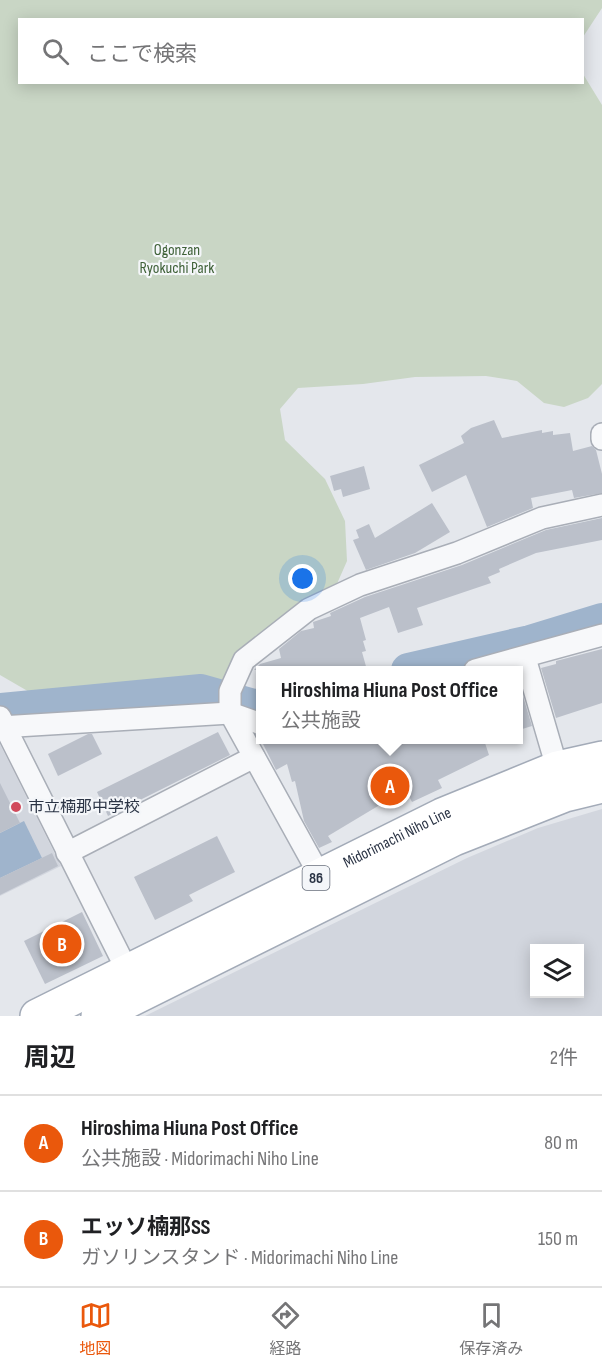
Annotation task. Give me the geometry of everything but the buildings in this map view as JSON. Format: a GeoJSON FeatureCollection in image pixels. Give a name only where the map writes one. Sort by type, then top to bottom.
{"type":"FeatureCollection","features":[{"type":"Feature","properties":{"kind":"main road","name":"Midorimachi Niho Line"},"geometry":{"type":"LineString","coordinates":[[37,1016],[134,984],[327,888],[442,815],[561,782],[602,758]]}},
{"type":"Feature","properties":{"kind":"main road","name":"Midorimachi Niho Line"},"geometry":{"type":"LineString","coordinates":[[561,782],[602,786]]}},
{"type":"Feature","properties":{"kind":"main road","name":"Midorimachi Niho Line"},"geometry":{"type":"LineString","coordinates":[[98,1016],[134,984]]}},
{"type":"Feature","properties":{"kind":"street"},"geometry":{"type":"LineString","coordinates":[[327,888],[254,757],[230,705],[244,660],[309,609],[360,585],[458,553],[542,518],[602,505]]}},
{"type":"Feature","properties":{"kind":"street"},"geometry":{"type":"LineString","coordinates":[[492,666],[602,635]]}},
{"type":"Feature","properties":{"kind":"street"},"geometry":{"type":"LineString","coordinates":[[525,658],[561,782]]}},
{"type":"Feature","properties":{"kind":"street"},"geometry":{"type":"LineString","coordinates":[[134,984],[2,723],[230,705],[256,721]]}},
{"type":"Feature","properties":{"kind":"street"},"geometry":{"type":"LineString","coordinates":[[67,853],[254,757]]}},
{"type":"Feature","properties":{"kind":"shaded area","name":"市立楠那中学校"},"geometry":{"type":"Polygon","coordinates":[[[0,744],[61,866],[0,896],[0,744]]]}},
{"type":"Feature","properties":{"kind":"shaded area"},"geometry":{"type":"Polygon","coordinates":[[[602,809],[602,1016],[145,1016],[467,858],[538,828],[602,809]]]}},
{"type":"Feature","properties":{"kind":"green space","name":"Ogonzan Ryokuchi Park"},"geometry":{"type":"Polygon","coordinates":[[[0,0],[602,0],[602,8],[584,35],[584,18],[18,18],[18,84],[584,84],[584,76],[602,105],[602,384],[588,398],[564,407],[544,403],[517,381],[486,376],[415,377],[363,384],[298,388],[280,409],[285,440],[325,479],[345,521],[347,561],[336,586],[239,659],[219,691],[195,688],[109,699],[38,697],[0,675],[0,0]]]}},
{"type":"Feature","properties":{"kind":"water"},"geometry":{"type":"Polygon","coordinates":[[[24,821],[42,858],[0,878],[0,833],[24,821]]]}},
{"type":"Feature","properties":{"kind":"waterway"},"geometry":{"type":"LineString","coordinates":[[425,666],[530,642],[602,620]]}},
{"type":"Feature","properties":{"kind":"waterway"},"geometry":{"type":"LineString","coordinates":[[0,710],[201,691],[256,707]]}},
{"type":"Feature","properties":{"kind":"place","name":"Hiroshima Hiuna Post Office"},"geometry":{"type":"Point","coordinates":[390,786]}},
{"type":"Feature","properties":{"kind":"place","name":"市立楠那中学校"},"geometry":{"type":"Point","coordinates":[16,807]}},
{"type":"Feature","properties":{"kind":"place","name":"エッソ楠那SS"},"geometry":{"type":"Point","coordinates":[62,944]}}]}
